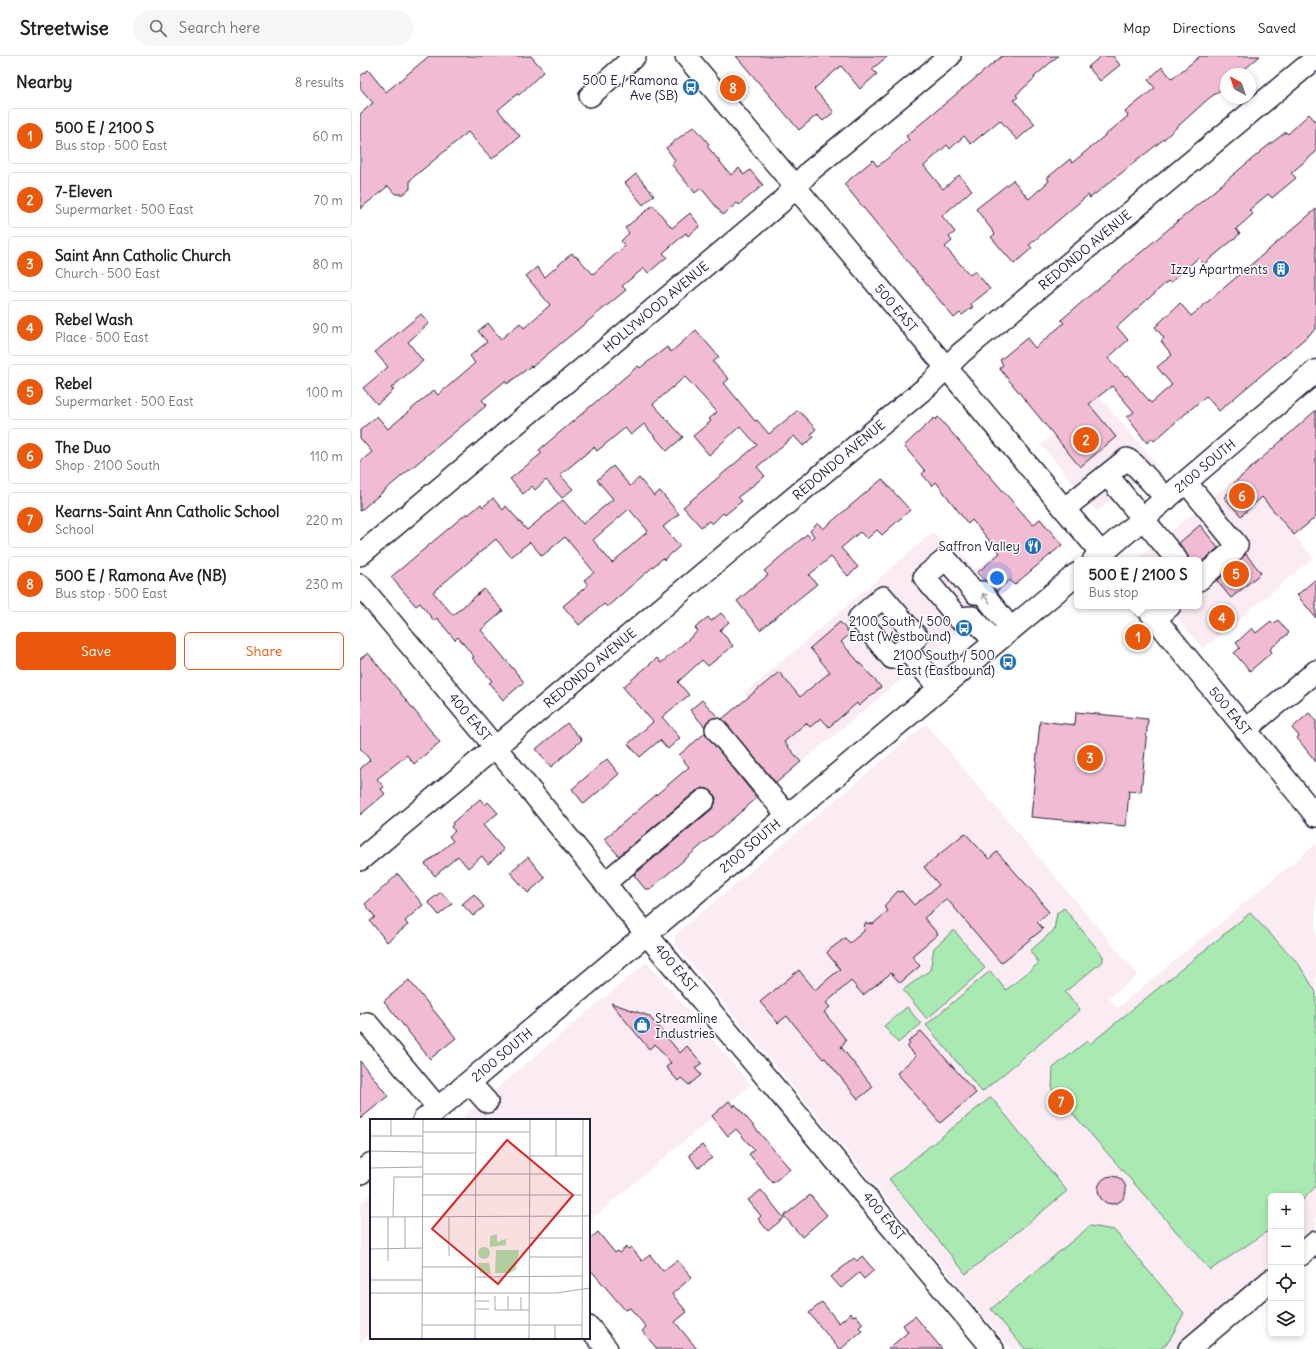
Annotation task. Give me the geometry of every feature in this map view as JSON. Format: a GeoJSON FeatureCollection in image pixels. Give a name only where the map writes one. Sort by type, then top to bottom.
{"type":"FeatureCollection","features":[{"type":"Feature","properties":{"kind":"main road","name":"2100 SOUTH"},"geometry":{"type":"LineString","coordinates":[[1102,557],[1144,518],[1316,371]]}},
{"type":"Feature","properties":{"kind":"main road","name":"2100 SOUTH"},"geometry":{"type":"LineString","coordinates":[[431,1114],[1074,577]]}},
{"type":"Feature","properties":{"kind":"street"},"geometry":{"type":"LineString","coordinates":[[590,96],[634,56]]}},
{"type":"Feature","properties":{"kind":"street","name":"500 EAST"},"geometry":{"type":"LineString","coordinates":[[686,56],[1064,509],[1100,557]]}},
{"type":"Feature","properties":{"kind":"street","name":"HOLLYWOOD AVENUE"},"geometry":{"type":"LineString","coordinates":[[360,555],[780,203],[810,171],[950,56]]}},
{"type":"Feature","properties":{"kind":"street","name":"REDONDO AVENUE"},"geometry":{"type":"LineString","coordinates":[[360,860],[930,384],[946,367],[1316,58]]}},
{"type":"Feature","properties":{"kind":"street"},"geometry":{"type":"LineString","coordinates":[[1064,509],[1127,459],[1134,464],[1167,499]]}},
{"type":"Feature","properties":{"kind":"street"},"geometry":{"type":"LineString","coordinates":[[1107,475],[1176,557]]}},
{"type":"Feature","properties":{"kind":"street"},"geometry":{"type":"LineString","coordinates":[[1186,482],[1237,545],[1234,550],[1202,577]]}},
{"type":"Feature","properties":{"kind":"street","name":"400 EAST"},"geometry":{"type":"LineString","coordinates":[[360,585],[495,747],[646,933],[993,1349]]}},
{"type":"Feature","properties":{"kind":"street","name":"500 EAST"},"geometry":{"type":"LineString","coordinates":[[1157,610],[1245,730],[1316,816]]}},
{"type":"Feature","properties":{"kind":"street"},"geometry":{"type":"LineString","coordinates":[[905,648],[939,688]]}},
{"type":"Feature","properties":{"kind":"street"},"geometry":{"type":"LineString","coordinates":[[1245,730],[1316,671]]}},
{"type":"Feature","properties":{"kind":"street"},"geometry":{"type":"LineString","coordinates":[[716,729],[787,815]]}},
{"type":"Feature","properties":{"kind":"street"},"geometry":{"type":"LineString","coordinates":[[605,883],[704,800]]}},
{"type":"Feature","properties":{"kind":"street"},"geometry":{"type":"LineString","coordinates":[[367,1023],[431,1114]]}},
{"type":"Feature","properties":{"kind":"street"},"geometry":{"type":"LineString","coordinates":[[469,1082],[487,1102]]}},
{"type":"Feature","properties":{"kind":"street"},"geometry":{"type":"LineString","coordinates":[[1304,1252],[1316,1242]]}},
{"type":"Feature","properties":{"kind":"street"},"geometry":{"type":"LineString","coordinates":[[1189,1349],[1268,1283]]}},
{"type":"Feature","properties":{"kind":"street"},"geometry":{"type":"LineString","coordinates":[[590,1328],[607,1349]]}},
{"type":"Feature","properties":{"kind":"shaded area"},"geometry":{"type":"Polygon","coordinates":[[[1099,396],[1157,464],[1098,511],[1096,511],[1041,445],[1099,396]]]}},
{"type":"Feature","properties":{"kind":"shaded area"},"geometry":{"type":"Polygon","coordinates":[[[1242,473],[1313,558],[1203,649],[1170,609],[1202,609],[1202,557],[1141,557],[1242,473]]]}},
{"type":"Feature","properties":{"kind":"shaded area"},"geometry":{"type":"Polygon","coordinates":[[[1041,516],[1064,543],[802,762],[744,694],[933,532],[952,554],[958,549],[976,570],[1041,516]]]}},
{"type":"Feature","properties":{"kind":"shaded area"},"geometry":{"type":"Polygon","coordinates":[[[926,724],[1138,975],[1109,998],[1117,1008],[1316,844],[1316,1229],[1304,1239],[1304,1193],[1268,1193],[1268,1270],[1174,1349],[1011,1349],[674,943],[676,934],[926,724]]]}},
{"type":"Feature","properties":{"kind":"shaded area"},"geometry":{"type":"Polygon","coordinates":[[[647,962],[751,1085],[590,1220],[590,1119],[460,1119],[647,962]]]}},
{"type":"Feature","properties":{"kind":"shaded area"},"geometry":{"type":"Polygon","coordinates":[[[370,1195],[370,1335],[360,1343],[360,1204],[370,1195]]]}},
{"type":"Feature","properties":{"kind":"green space"},"geometry":{"type":"Polygon","coordinates":[[[1064,908],[1103,956],[1103,961],[1065,992],[1080,1010],[982,1092],[926,1025],[990,971],[1006,990],[1039,963],[1030,951],[1054,930],[1057,913],[1064,908]]]}},
{"type":"Feature","properties":{"kind":"green space"},"geometry":{"type":"Polygon","coordinates":[[[1250,913],[1298,963],[1316,992],[1316,1186],[1304,1199],[1304,1193],[1268,1193],[1268,1231],[1210,1270],[1052,1090],[1053,1068],[1087,1041],[1090,1044],[1250,913]]]}},
{"type":"Feature","properties":{"kind":"green space"},"geometry":{"type":"Polygon","coordinates":[[[954,930],[985,968],[927,1019],[903,990],[930,970],[934,948],[954,930]]]}},
{"type":"Feature","properties":{"kind":"green space"},"geometry":{"type":"Polygon","coordinates":[[[907,1007],[921,1024],[898,1043],[884,1026],[907,1007]]]}},
{"type":"Feature","properties":{"kind":"green space"},"geometry":{"type":"Polygon","coordinates":[[[991,1097],[1067,1191],[966,1274],[889,1179],[991,1097]]]}},
{"type":"Feature","properties":{"kind":"green space"},"geometry":{"type":"Polygon","coordinates":[[[1090,1226],[1114,1230],[1184,1313],[1169,1341],[1160,1349],[1025,1349],[991,1309],[1090,1226]]]}},
{"type":"Feature","properties":{"kind":"building"},"geometry":{"type":"Polygon","coordinates":[[[429,56],[531,56],[544,71],[519,95],[517,94],[498,110],[520,136],[492,159],[468,132],[410,180],[410,189],[403,194],[395,194],[388,186],[360,209],[360,114],[373,103],[360,88],[360,76],[368,70],[386,92],[429,56]]]}},
{"type":"Feature","properties":{"kind":"building"},"geometry":{"type":"Polygon","coordinates":[[[736,56],[888,56],[872,69],[877,74],[860,89],[841,66],[814,89],[834,112],[823,121],[817,115],[799,130],[736,56]]]}},
{"type":"Feature","properties":{"kind":"building"},"geometry":{"type":"Polygon","coordinates":[[[1002,56],[1058,56],[1016,95],[1018,97],[1014,100],[1035,124],[1017,140],[1000,120],[971,144],[964,136],[950,149],[947,145],[924,166],[943,189],[959,175],[972,190],[942,216],[955,232],[949,237],[952,241],[945,247],[970,275],[975,271],[990,289],[971,304],[973,307],[962,315],[960,313],[954,318],[844,184],[873,160],[877,166],[882,163],[909,140],[906,136],[1002,56]]]}},
{"type":"Feature","properties":{"kind":"building"},"geometry":{"type":"Polygon","coordinates":[[[1101,56],[1113,56],[1120,65],[1100,81],[1088,67],[1101,56]]]}},
{"type":"Feature","properties":{"kind":"building"},"geometry":{"type":"Polygon","coordinates":[[[1200,56],[1260,56],[1246,68],[1220,68],[1220,90],[1208,99],[1164,139],[1090,198],[1088,195],[1029,245],[1032,248],[1014,264],[991,237],[995,234],[976,209],[1013,180],[1029,199],[1049,181],[1047,178],[1070,159],[1072,163],[1128,116],[1125,112],[1155,88],[1148,80],[1162,67],[1172,79],[1200,56]]]}},
{"type":"Feature","properties":{"kind":"building"},"geometry":{"type":"Polygon","coordinates":[[[1309,114],[1316,122],[1316,152],[1291,173],[1296,178],[1272,198],[1268,194],[1249,210],[1253,214],[1236,229],[1240,234],[1204,264],[1198,258],[1170,283],[1168,281],[1117,327],[1128,340],[1108,358],[1125,376],[1127,375],[1151,403],[1172,385],[1157,367],[1172,355],[1161,341],[1164,338],[1155,327],[1180,303],[1191,316],[1316,209],[1316,329],[1219,411],[1206,396],[1154,441],[1152,438],[1147,443],[1127,417],[1134,412],[1112,386],[1089,404],[1116,437],[1080,467],[999,368],[1003,365],[1000,360],[1027,338],[1035,348],[1064,323],[1061,320],[1265,148],[1286,132],[1288,134],[1309,114]]]}},
{"type":"Feature","properties":{"kind":"building"},"geometry":{"type":"Polygon","coordinates":[[[694,126],[709,144],[707,146],[731,175],[739,168],[744,175],[750,170],[763,185],[739,205],[737,203],[723,215],[701,188],[695,193],[672,165],[675,160],[666,148],[694,126]]]}},
{"type":"Feature","properties":{"kind":"building"},"geometry":{"type":"Polygon","coordinates":[[[636,174],[654,195],[643,205],[625,183],[636,174]]]}},
{"type":"Feature","properties":{"kind":"building"},"geometry":{"type":"Polygon","coordinates":[[[653,205],[672,228],[690,213],[700,226],[688,236],[686,233],[663,253],[667,257],[648,273],[644,268],[622,286],[626,290],[532,367],[531,366],[507,384],[505,381],[482,400],[487,405],[360,511],[360,462],[372,452],[360,438],[360,430],[377,416],[388,429],[434,390],[438,395],[475,363],[470,356],[487,342],[478,331],[488,323],[501,339],[520,323],[524,328],[550,305],[526,276],[537,267],[545,277],[572,253],[593,274],[625,246],[621,241],[629,233],[625,228],[653,205]]]}},
{"type":"Feature","properties":{"kind":"building"},"geometry":{"type":"Polygon","coordinates":[[[421,314],[429,323],[408,342],[423,361],[391,388],[394,390],[377,404],[363,388],[388,367],[375,352],[421,314]]]}},
{"type":"Feature","properties":{"kind":"building"},"geometry":{"type":"Polygon","coordinates":[[[696,330],[719,357],[713,362],[729,379],[724,383],[755,421],[757,420],[769,434],[798,410],[816,429],[811,434],[814,437],[803,446],[794,436],[757,467],[765,476],[738,497],[742,501],[725,515],[723,513],[712,524],[709,521],[701,527],[683,507],[757,445],[740,426],[709,455],[693,436],[711,421],[709,419],[717,412],[685,377],[653,404],[683,437],[667,451],[644,424],[631,435],[625,428],[597,451],[594,447],[560,475],[573,489],[562,498],[546,480],[535,490],[532,486],[523,494],[510,479],[542,453],[539,450],[638,366],[640,368],[667,347],[671,352],[696,330]]]}},
{"type":"Feature","properties":{"kind":"building"},"geometry":{"type":"Polygon","coordinates":[[[1316,410],[1316,517],[1294,535],[1262,497],[1241,516],[1224,497],[1236,486],[1234,483],[1316,410]]]}},
{"type":"Feature","properties":{"kind":"building"},"geometry":{"type":"Polygon","coordinates":[[[938,417],[1033,525],[1040,519],[1062,545],[1014,585],[1010,580],[997,591],[977,573],[1000,553],[972,520],[968,524],[936,482],[932,486],[922,474],[925,471],[904,446],[934,418],[935,420],[938,417]]]}},
{"type":"Feature","properties":{"kind":"building"},"geometry":{"type":"Polygon","coordinates":[[[613,466],[630,486],[639,478],[654,496],[660,491],[679,514],[663,527],[680,546],[664,560],[663,558],[607,607],[604,604],[579,625],[563,606],[588,585],[584,580],[594,572],[565,537],[542,556],[530,542],[511,557],[496,539],[433,592],[453,615],[484,589],[503,611],[481,630],[524,682],[503,700],[489,683],[492,681],[472,658],[474,657],[458,637],[455,640],[437,618],[434,621],[420,603],[416,606],[391,577],[467,513],[468,515],[481,504],[483,507],[493,498],[503,510],[506,506],[527,530],[563,500],[583,524],[613,499],[597,480],[613,466]],[[629,509],[593,540],[612,563],[648,531],[629,509]]]}},
{"type":"Feature","properties":{"kind":"building"},"geometry":{"type":"Polygon","coordinates":[[[882,479],[910,510],[882,535],[877,530],[867,539],[860,532],[841,548],[858,567],[848,576],[831,557],[809,575],[817,584],[760,630],[737,601],[768,575],[764,571],[807,534],[811,539],[814,536],[810,531],[818,523],[823,529],[882,479]]]}},
{"type":"Feature","properties":{"kind":"building"},"geometry":{"type":"Polygon","coordinates":[[[1200,525],[1218,548],[1202,561],[1202,557],[1188,557],[1179,543],[1200,525]]]}},
{"type":"Feature","properties":{"kind":"building"},"geometry":{"type":"Polygon","coordinates":[[[1246,554],[1261,573],[1231,598],[1217,581],[1246,554]]]}},
{"type":"Feature","properties":{"kind":"building"},"geometry":{"type":"Polygon","coordinates":[[[1316,579],[1316,618],[1297,595],[1316,579]]]}},
{"type":"Feature","properties":{"kind":"building"},"geometry":{"type":"Polygon","coordinates":[[[1223,611],[1232,621],[1218,632],[1210,623],[1223,611]]]}},
{"type":"Feature","properties":{"kind":"building"},"geometry":{"type":"Polygon","coordinates":[[[721,613],[729,622],[720,630],[733,646],[708,666],[702,660],[678,682],[689,695],[662,717],[680,738],[668,749],[660,740],[640,757],[628,744],[653,722],[623,687],[657,658],[661,663],[698,631],[695,628],[708,617],[711,621],[721,613]]]}},
{"type":"Feature","properties":{"kind":"building"},"geometry":{"type":"Polygon","coordinates":[[[1278,620],[1289,633],[1270,649],[1272,652],[1250,671],[1234,653],[1240,648],[1236,643],[1252,628],[1256,633],[1271,621],[1273,624],[1278,620]]]}},
{"type":"Feature","properties":{"kind":"building"},"geometry":{"type":"Polygon","coordinates":[[[840,622],[850,634],[841,642],[881,687],[859,706],[857,703],[829,727],[821,718],[810,727],[806,723],[784,742],[801,762],[776,783],[722,719],[779,672],[800,697],[830,672],[810,648],[840,622]]]}},
{"type":"Feature","properties":{"kind":"building"},"geometry":{"type":"Polygon","coordinates":[[[368,653],[440,742],[414,764],[407,755],[377,779],[384,787],[381,789],[385,794],[360,815],[360,769],[370,760],[360,748],[360,659],[368,653]]]}},
{"type":"Feature","properties":{"kind":"building"},"geometry":{"type":"Polygon","coordinates":[[[702,700],[718,717],[709,720],[705,727],[690,710],[702,700]]]}},
{"type":"Feature","properties":{"kind":"building"},"geometry":{"type":"Polygon","coordinates":[[[1076,712],[1148,719],[1141,792],[1129,791],[1126,826],[1031,817],[1040,721],[1075,725],[1076,712]]]}},
{"type":"Feature","properties":{"kind":"building"},"geometry":{"type":"Polygon","coordinates":[[[1309,713],[1316,721],[1316,762],[1297,738],[1299,736],[1292,728],[1309,713]]]}},
{"type":"Feature","properties":{"kind":"building"},"geometry":{"type":"Polygon","coordinates":[[[567,723],[582,740],[551,767],[536,749],[567,723]]]}},
{"type":"Feature","properties":{"kind":"building"},"geometry":{"type":"Polygon","coordinates":[[[705,733],[757,798],[650,889],[645,889],[634,875],[712,809],[716,798],[713,793],[708,789],[702,788],[696,791],[619,856],[604,839],[689,767],[679,755],[705,733]]]}},
{"type":"Feature","properties":{"kind":"building"},"geometry":{"type":"Polygon","coordinates":[[[607,759],[619,774],[584,804],[572,789],[607,759]]]}},
{"type":"Feature","properties":{"kind":"building"},"geometry":{"type":"Polygon","coordinates":[[[480,799],[485,805],[488,802],[498,813],[483,825],[504,850],[488,864],[482,856],[468,868],[458,856],[435,876],[425,864],[453,841],[449,836],[455,831],[451,827],[453,824],[452,823],[480,799]]]}},
{"type":"Feature","properties":{"kind":"building"},"geometry":{"type":"Polygon","coordinates":[[[965,833],[989,859],[997,852],[1042,902],[1041,903],[1049,912],[1037,922],[1043,929],[1001,963],[947,899],[924,918],[938,934],[912,956],[920,966],[900,983],[891,973],[863,995],[851,981],[826,1003],[830,1007],[824,1012],[846,1040],[841,1047],[873,1087],[858,1099],[825,1058],[823,1059],[787,1016],[778,1023],[760,1002],[799,970],[815,990],[840,969],[827,953],[829,950],[845,938],[850,943],[864,931],[865,923],[873,924],[888,911],[884,906],[898,891],[902,891],[914,905],[939,885],[924,867],[965,833]]]}},
{"type":"Feature","properties":{"kind":"building"},"geometry":{"type":"Polygon","coordinates":[[[528,857],[545,878],[528,893],[510,872],[528,857]]]}},
{"type":"Feature","properties":{"kind":"building"},"geometry":{"type":"Polygon","coordinates":[[[398,874],[423,905],[405,921],[408,925],[387,942],[370,921],[375,917],[365,904],[398,874]]]}},
{"type":"Feature","properties":{"kind":"building"},"geometry":{"type":"Polygon","coordinates":[[[441,892],[452,904],[439,915],[428,902],[441,892]]]}},
{"type":"Feature","properties":{"kind":"building"},"geometry":{"type":"Polygon","coordinates":[[[474,894],[484,907],[473,916],[462,904],[474,894]]]}},
{"type":"Feature","properties":{"kind":"building"},"geometry":{"type":"Polygon","coordinates":[[[409,980],[456,1038],[430,1059],[384,1001],[409,980]]]}},
{"type":"Feature","properties":{"kind":"building"},"geometry":{"type":"Polygon","coordinates":[[[611,1003],[649,1016],[680,1053],[687,1046],[702,1063],[695,1068],[701,1075],[689,1085],[681,1078],[678,1081],[666,1067],[671,1063],[655,1044],[649,1049],[611,1003]]]}},
{"type":"Feature","properties":{"kind":"building"},"geometry":{"type":"Polygon","coordinates":[[[921,1031],[976,1093],[940,1123],[897,1073],[916,1056],[907,1047],[910,1044],[908,1042],[921,1031]]]}},
{"type":"Feature","properties":{"kind":"building"},"geometry":{"type":"Polygon","coordinates":[[[360,1061],[388,1096],[360,1119],[360,1061]]]}},
{"type":"Feature","properties":{"kind":"building"},"geometry":{"type":"Polygon","coordinates":[[[729,1101],[734,1107],[735,1104],[790,1169],[773,1183],[749,1154],[754,1150],[736,1129],[728,1136],[712,1116],[729,1101]]]}},
{"type":"Feature","properties":{"kind":"building"},"geometry":{"type":"Polygon","coordinates":[[[702,1145],[712,1158],[698,1168],[689,1155],[702,1145]]]}},
{"type":"Feature","properties":{"kind":"building"},"geometry":{"type":"Polygon","coordinates":[[[1112,1176],[1122,1180],[1126,1190],[1122,1200],[1112,1204],[1102,1200],[1098,1190],[1102,1180],[1112,1176]]]}},
{"type":"Feature","properties":{"kind":"building"},"geometry":{"type":"Polygon","coordinates":[[[761,1190],[784,1218],[768,1231],[758,1219],[761,1216],[748,1200],[761,1190]]]}},
{"type":"Feature","properties":{"kind":"building"},"geometry":{"type":"Polygon","coordinates":[[[810,1195],[827,1215],[802,1237],[784,1216],[810,1195]]]}},
{"type":"Feature","properties":{"kind":"building"},"geometry":{"type":"Polygon","coordinates":[[[598,1232],[615,1253],[617,1251],[619,1253],[626,1247],[628,1249],[631,1247],[642,1261],[650,1255],[663,1271],[677,1260],[692,1277],[672,1294],[687,1312],[675,1322],[697,1349],[657,1349],[642,1331],[646,1327],[630,1308],[625,1310],[590,1269],[590,1239],[598,1232]]]}},
{"type":"Feature","properties":{"kind":"building"},"geometry":{"type":"Polygon","coordinates":[[[862,1256],[874,1270],[864,1279],[859,1273],[841,1288],[831,1277],[854,1258],[857,1261],[862,1256]]]}},
{"type":"Feature","properties":{"kind":"building"},"geometry":{"type":"Polygon","coordinates":[[[822,1302],[839,1323],[851,1313],[853,1316],[856,1315],[863,1324],[859,1327],[862,1331],[841,1349],[839,1349],[809,1313],[822,1302]]]}},
{"type":"Feature","properties":{"kind":"building"},"geometry":{"type":"Polygon","coordinates":[[[915,1316],[942,1349],[888,1349],[908,1332],[903,1325],[915,1316]]]}},
{"type":"Feature","properties":{"kind":"place","name":"500 E / Ramona Ave (SB)"},"geometry":{"type":"Point","coordinates":[691,87]}},
{"type":"Feature","properties":{"kind":"place","name":"500 E / Ramona Ave (NB)"},"geometry":{"type":"Point","coordinates":[733,88]}},
{"type":"Feature","properties":{"kind":"place","name":"Izzy Apartments"},"geometry":{"type":"Point","coordinates":[1281,269]}},
{"type":"Feature","properties":{"kind":"place","name":"7-Eleven"},"geometry":{"type":"Point","coordinates":[1086,440]}},
{"type":"Feature","properties":{"kind":"place","name":"The Duo"},"geometry":{"type":"Point","coordinates":[1242,496]}},
{"type":"Feature","properties":{"kind":"place","name":"Saffron Valley"},"geometry":{"type":"Point","coordinates":[1033,546]}},
{"type":"Feature","properties":{"kind":"place","name":"Rebel"},"geometry":{"type":"Point","coordinates":[1236,574]}},
{"type":"Feature","properties":{"kind":"place","name":"Rebel Wash"},"geometry":{"type":"Point","coordinates":[1222,618]}},
{"type":"Feature","properties":{"kind":"place","name":"2100 South / 500 East (Westbound)"},"geometry":{"type":"Point","coordinates":[964,628]}},
{"type":"Feature","properties":{"kind":"place","name":"500 E / 2100 S"},"geometry":{"type":"Point","coordinates":[1138,637]}},
{"type":"Feature","properties":{"kind":"place","name":"2100 South / 500 East (Eastbound)"},"geometry":{"type":"Point","coordinates":[1008,662]}},
{"type":"Feature","properties":{"kind":"place","name":"Saint Ann Catholic Church"},"geometry":{"type":"Point","coordinates":[1090,758]}},
{"type":"Feature","properties":{"kind":"place","name":"Streamline Industries"},"geometry":{"type":"Point","coordinates":[642,1025]}},
{"type":"Feature","properties":{"kind":"place","name":"Kearns-Saint Ann Catholic School"},"geometry":{"type":"Point","coordinates":[1061,1102]}}]}
